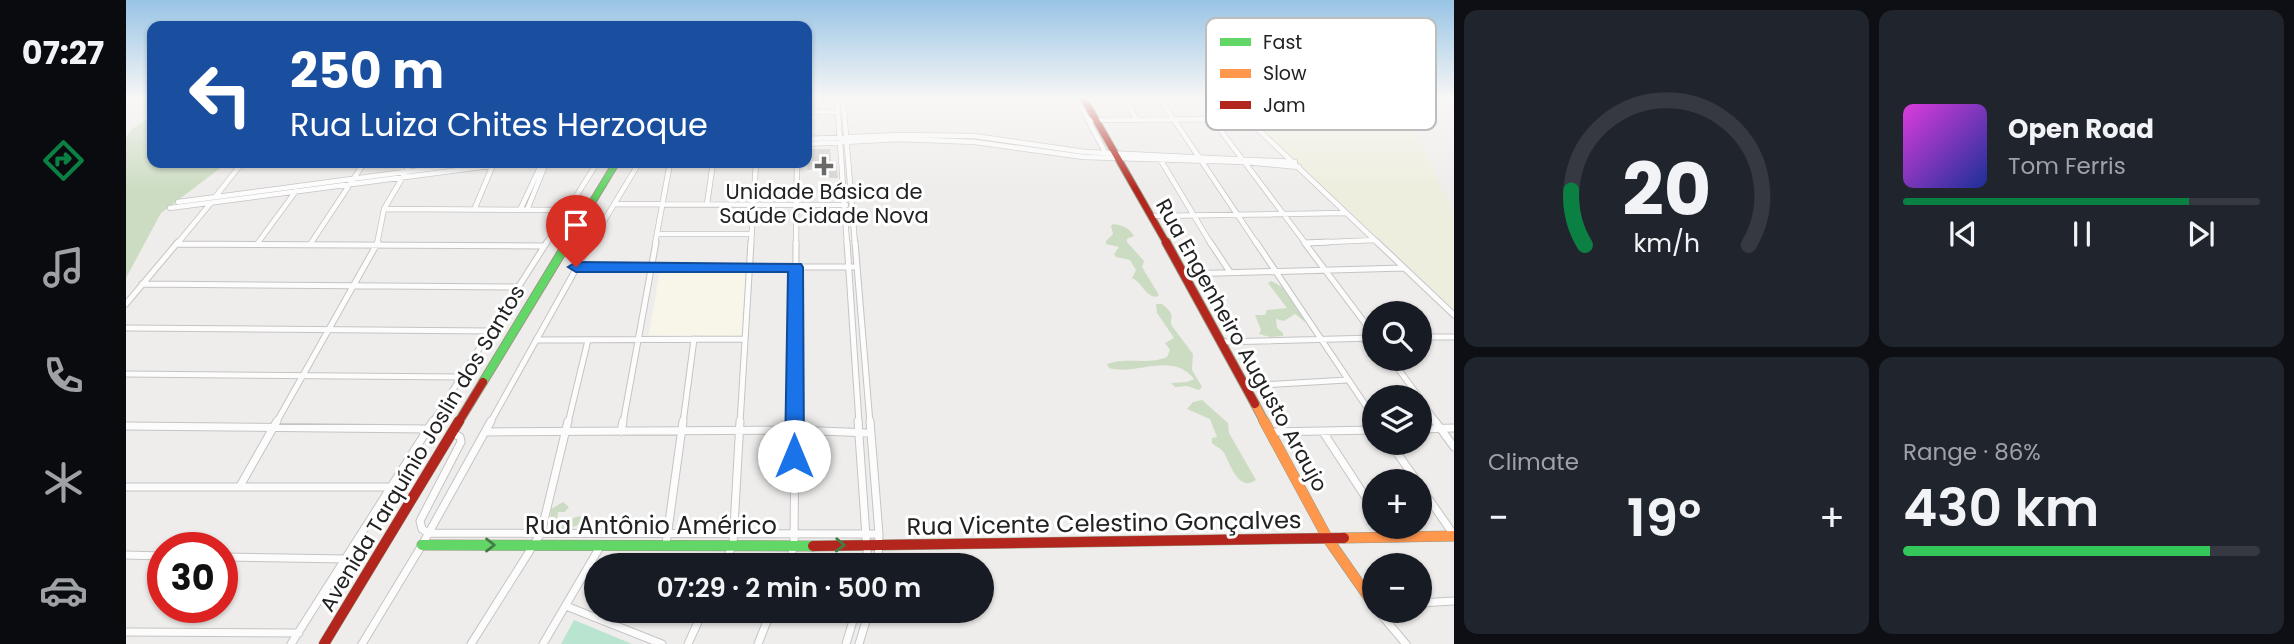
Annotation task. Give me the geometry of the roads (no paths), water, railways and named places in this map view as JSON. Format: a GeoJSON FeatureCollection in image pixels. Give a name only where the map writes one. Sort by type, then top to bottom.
{"type":"FeatureCollection","features":[{"type":"Feature","properties":{"kind":"street"},"geometry":{"type":"LineString","coordinates":[[842,129],[869,553]]}},
{"type":"Feature","properties":{"kind":"street","name":"Rua Engenheiro Augusto Araujo"},"geometry":{"type":"LineString","coordinates":[[1097,129],[1152,215],[1328,539],[1362,588]]}},
{"type":"Feature","properties":{"kind":"street"},"geometry":{"type":"LineString","coordinates":[[1180,129],[1362,400]]}},
{"type":"Feature","properties":{"kind":"street"},"geometry":{"type":"LineString","coordinates":[[1221,130],[1362,319]]}},
{"type":"Feature","properties":{"kind":"street"},"geometry":{"type":"LineString","coordinates":[[1260,130],[1454,315]]}},
{"type":"Feature","properties":{"kind":"street"},"geometry":{"type":"LineString","coordinates":[[812,141],[899,139],[975,142],[1084,158],[1112,155],[1297,164]]}},
{"type":"Feature","properties":{"kind":"street"},"geometry":{"type":"LineString","coordinates":[[843,140],[853,205],[879,553]]}},
{"type":"Feature","properties":{"kind":"street"},"geometry":{"type":"LineString","coordinates":[[1159,157],[1192,215],[1230,272]]}},
{"type":"Feature","properties":{"kind":"street"},"geometry":{"type":"LineString","coordinates":[[126,304],[238,168]]}},
{"type":"Feature","properties":{"kind":"street"},"geometry":{"type":"LineString","coordinates":[[311,243],[361,168]]}},
{"type":"Feature","properties":{"kind":"street"},"geometry":{"type":"LineString","coordinates":[[240,486],[376,245],[384,209],[408,168]]}},
{"type":"Feature","properties":{"kind":"street"},"geometry":{"type":"LineString","coordinates":[[170,208],[348,184],[436,168]]}},
{"type":"Feature","properties":{"kind":"street"},"geometry":{"type":"LineString","coordinates":[[178,202],[353,179],[463,168]]}},
{"type":"Feature","properties":{"kind":"street"},"geometry":{"type":"LineString","coordinates":[[474,210],[492,168]]}},
{"type":"Feature","properties":{"kind":"street"},"geometry":{"type":"LineString","coordinates":[[523,210],[542,168]]}},
{"type":"Feature","properties":{"kind":"street"},"geometry":{"type":"LineString","coordinates":[[291,644],[594,168]]}},
{"type":"Feature","properties":{"kind":"street","name":"Avenida Tarquínio Joslin dos Santos"},"geometry":{"type":"LineString","coordinates":[[324,644],[613,168]]}},
{"type":"Feature","properties":{"kind":"street"},"geometry":{"type":"LineString","coordinates":[[362,644],[422,545],[576,267],[636,168]]}},
{"type":"Feature","properties":{"kind":"street"},"geometry":{"type":"LineString","coordinates":[[621,432],[640,340],[669,168]]}},
{"type":"Feature","properties":{"kind":"street"},"geometry":{"type":"LineString","coordinates":[[707,204],[712,168]]}},
{"type":"Feature","properties":{"kind":"street"},"geometry":{"type":"LineString","coordinates":[[729,553],[734,532],[756,168]]}},
{"type":"Feature","properties":{"kind":"street"},"geometry":{"type":"LineString","coordinates":[[792,553],[797,168]]}},
{"type":"Feature","properties":{"kind":"street"},"geometry":{"type":"LineString","coordinates":[[257,244],[300,186]]}},
{"type":"Feature","properties":{"kind":"street"},"geometry":{"type":"LineString","coordinates":[[614,204],[853,205]]}},
{"type":"Feature","properties":{"kind":"street"},"geometry":{"type":"LineString","coordinates":[[384,209],[567,210]]}},
{"type":"Feature","properties":{"kind":"street"},"geometry":{"type":"LineString","coordinates":[[1152,215],[1346,213]]}},
{"type":"Feature","properties":{"kind":"street"},"geometry":{"type":"LineString","coordinates":[[659,233],[752,234]]}},
{"type":"Feature","properties":{"kind":"street"},"geometry":{"type":"LineString","coordinates":[[1307,243],[1375,240]]}},
{"type":"Feature","properties":{"kind":"street"},"geometry":{"type":"LineString","coordinates":[[176,244],[544,246]]}},
{"type":"Feature","properties":{"kind":"street"},"geometry":{"type":"LineString","coordinates":[[576,267],[857,267]]}},
{"type":"Feature","properties":{"kind":"street"},"geometry":{"type":"LineString","coordinates":[[1184,274],[1406,268]]}},
{"type":"Feature","properties":{"kind":"street"},"geometry":{"type":"LineString","coordinates":[[142,284],[517,288]]}},
{"type":"Feature","properties":{"kind":"street"},"geometry":{"type":"LineString","coordinates":[[126,328],[490,331]]}},
{"type":"Feature","properties":{"kind":"street"},"geometry":{"type":"LineString","coordinates":[[1220,342],[1362,337]]}},
{"type":"Feature","properties":{"kind":"street"},"geometry":{"type":"LineString","coordinates":[[1432,337],[1454,337]]}},
{"type":"Feature","properties":{"kind":"street"},"geometry":{"type":"LineString","coordinates":[[666,544],[694,339]]}},
{"type":"Feature","properties":{"kind":"street"},"geometry":{"type":"LineString","coordinates":[[536,340],[746,339]]}},
{"type":"Feature","properties":{"kind":"street"},"geometry":{"type":"LineString","coordinates":[[471,644],[541,533],[587,340]]}},
{"type":"Feature","properties":{"kind":"street"},"geometry":{"type":"LineString","coordinates":[[126,374],[461,377]]}},
{"type":"Feature","properties":{"kind":"street"},"geometry":{"type":"LineString","coordinates":[[1244,386],[1348,380]]}},
{"type":"Feature","properties":{"kind":"street"},"geometry":{"type":"LineString","coordinates":[[1432,416],[1454,447]]}},
{"type":"Feature","properties":{"kind":"street"},"geometry":{"type":"LineString","coordinates":[[126,426],[428,429]]}},
{"type":"Feature","properties":{"kind":"street"},"geometry":{"type":"LineString","coordinates":[[1432,428],[1454,428]]}},
{"type":"Feature","properties":{"kind":"street"},"geometry":{"type":"LineString","coordinates":[[1270,432],[1362,430]]}},
{"type":"Feature","properties":{"kind":"street"},"geometry":{"type":"LineString","coordinates":[[428,533],[422,529],[420,521],[461,442],[460,437],[451,432]]}},
{"type":"Feature","properties":{"kind":"street"},"geometry":{"type":"LineString","coordinates":[[485,432],[871,432]]}},
{"type":"Feature","properties":{"kind":"street"},"geometry":{"type":"LineString","coordinates":[[1323,432],[1362,492]]}},
{"type":"Feature","properties":{"kind":"street"},"geometry":{"type":"LineString","coordinates":[[126,487],[391,487]]}},
{"type":"Feature","properties":{"kind":"street"},"geometry":{"type":"LineString","coordinates":[[1432,504],[1454,536]]}},
{"type":"Feature","properties":{"kind":"street","name":"Rua Antônio Américo"},"geometry":{"type":"LineString","coordinates":[[428,533],[879,534]]}},
{"type":"Feature","properties":{"kind":"street","name":"Rua Vicente Celestino Gonçalves"},"geometry":{"type":"LineString","coordinates":[[1432,536],[1454,536]]}},
{"type":"Feature","properties":{"kind":"street","name":"Rua Vicente Celestino Gonçalves"},"geometry":{"type":"LineString","coordinates":[[880,546],[1362,538]]}},
{"type":"Feature","properties":{"kind":"street","name":"Rua Antônio Américo"},"geometry":{"type":"LineString","coordinates":[[422,545],[880,546]]}},
{"type":"Feature","properties":{"kind":"street"},"geometry":{"type":"LineString","coordinates":[[543,644],[601,545]]}},
{"type":"Feature","properties":{"kind":"street"},"geometry":{"type":"LineString","coordinates":[[126,555],[147,556]]}},
{"type":"Feature","properties":{"kind":"street"},"geometry":{"type":"LineString","coordinates":[[238,557],[346,559]]}},
{"type":"Feature","properties":{"kind":"street"},"geometry":{"type":"LineString","coordinates":[[1432,602],[1454,601]]}},
{"type":"Feature","properties":{"kind":"street"},"geometry":{"type":"LineString","coordinates":[[566,606],[662,644]]}},
{"type":"Feature","properties":{"kind":"street"},"geometry":{"type":"LineString","coordinates":[[688,644],[698,623]]}},
{"type":"Feature","properties":{"kind":"street"},"geometry":{"type":"LineString","coordinates":[[758,644],[766,623]]}},
{"type":"Feature","properties":{"kind":"street"},"geometry":{"type":"LineString","coordinates":[[846,644],[852,623]]}},
{"type":"Feature","properties":{"kind":"street"},"geometry":{"type":"LineString","coordinates":[[859,644],[865,623]]}},
{"type":"Feature","properties":{"kind":"street"},"geometry":{"type":"LineString","coordinates":[[1388,623],[1406,644]]}},
{"type":"Feature","properties":{"kind":"street"},"geometry":{"type":"LineString","coordinates":[[126,632],[299,633]]}},
{"type":"Feature","properties":{"kind":"place","name":"Unidade Básica de Saúde Cidade Nova"},"geometry":{"type":"Point","coordinates":[824,166]}}]}
